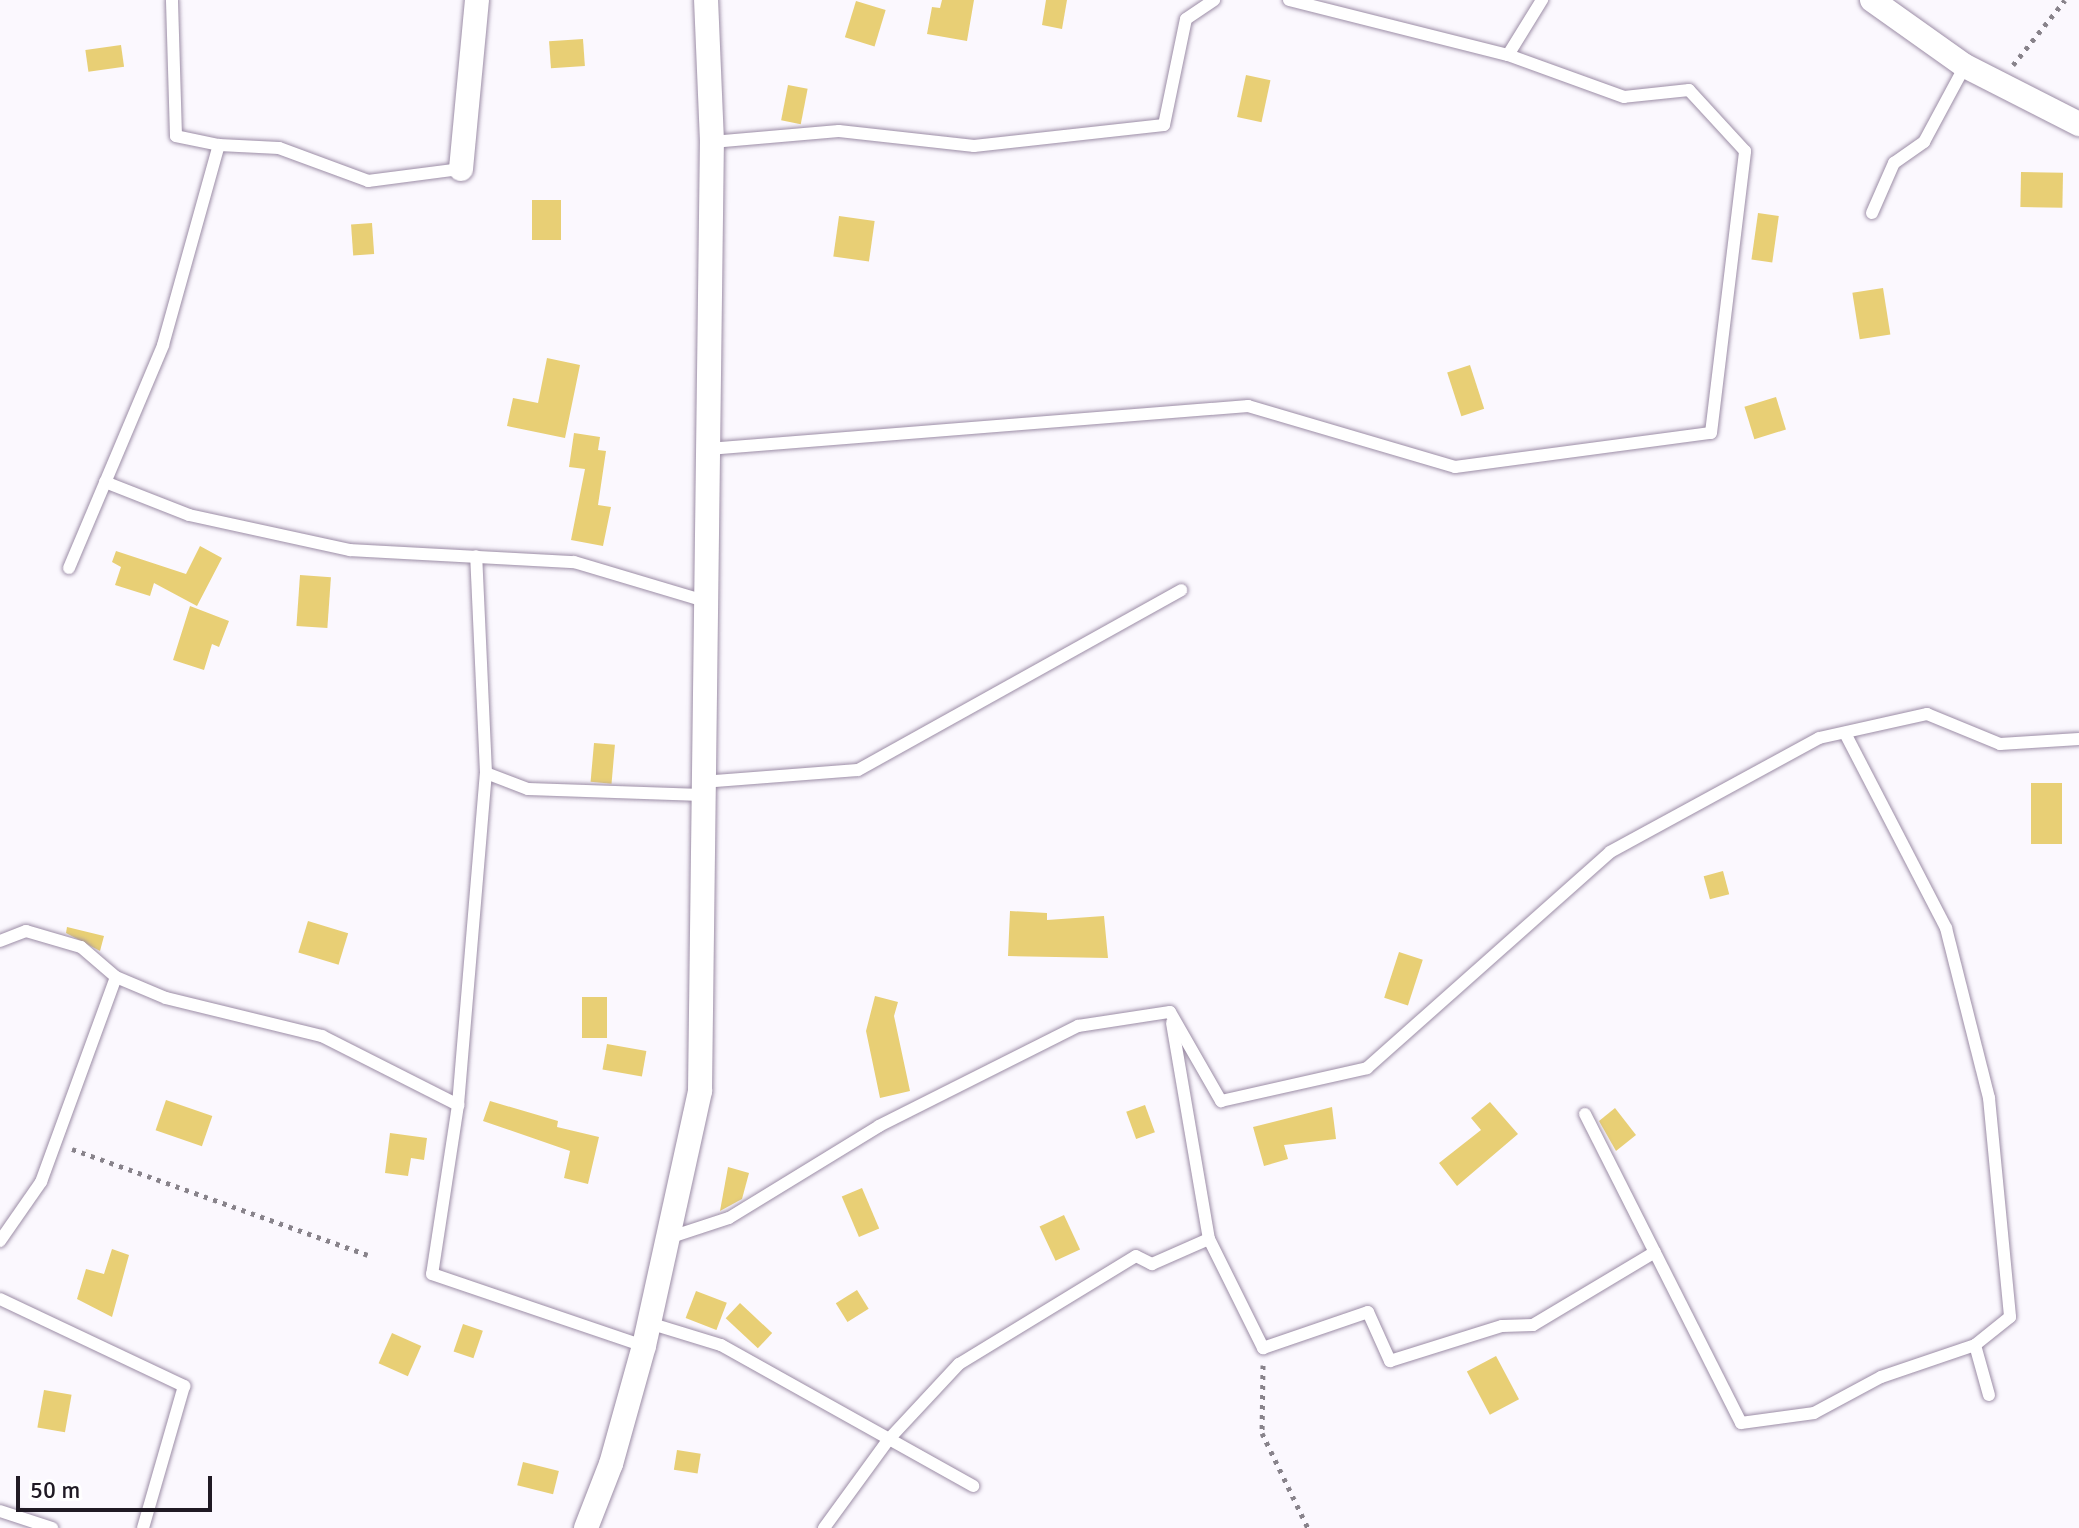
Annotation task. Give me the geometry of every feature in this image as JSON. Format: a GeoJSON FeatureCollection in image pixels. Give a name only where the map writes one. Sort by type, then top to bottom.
{"type":"FeatureCollection","features":[{"type":"Feature","properties":{"kind":"street"},"geometry":{"type":"LineString","coordinates":[[461,169],[477,0]]}},
{"type":"Feature","properties":{"kind":"street"},"geometry":{"type":"LineString","coordinates":[[586,1528],[611,1464],[646,1335],[700,1091],[712,142],[706,0]]}},
{"type":"Feature","properties":{"kind":"street"},"geometry":{"type":"LineString","coordinates":[[1872,0],[1965,66],[2079,124]]}},
{"type":"Feature","properties":{"kind":"lane"},"geometry":{"type":"LineString","coordinates":[[172,0],[176,136],[219,145],[279,148],[368,181],[461,169]]}},
{"type":"Feature","properties":{"kind":"lane"},"geometry":{"type":"LineString","coordinates":[[712,142],[839,131],[974,146],[1164,125],[1186,19],[1214,0]]}},
{"type":"Feature","properties":{"kind":"lane"},"geometry":{"type":"LineString","coordinates":[[708,449],[1248,406],[1455,467],[1711,433],[1745,151],[1689,90],[1624,97],[1508,55],[1289,0]]}},
{"type":"Feature","properties":{"kind":"lane"},"geometry":{"type":"LineString","coordinates":[[1508,55],[1542,0]]}},
{"type":"Feature","properties":{"kind":"lane"},"geometry":{"type":"LineString","coordinates":[[1872,213],[1894,163],[1924,142],[1965,66]]}},
{"type":"Feature","properties":{"kind":"lane"},"geometry":{"type":"LineString","coordinates":[[69,568],[163,345],[219,145]]}},
{"type":"Feature","properties":{"kind":"lane"},"geometry":{"type":"LineString","coordinates":[[105,482],[189,515],[350,550],[574,562],[708,602]]}},
{"type":"Feature","properties":{"kind":"lane"},"geometry":{"type":"LineString","coordinates":[[476,556],[486,773],[458,1105],[432,1274],[646,1335],[721,1345],[973,1486]]}},
{"type":"Feature","properties":{"kind":"lane"},"geometry":{"type":"LineString","coordinates":[[486,773],[528,789],[702,788],[858,770],[1181,590]]}},
{"type":"Feature","properties":{"kind":"lane"},"geometry":{"type":"LineString","coordinates":[[1170,1012],[1221,1101],[1367,1068],[1610,852],[1819,738],[1927,714],[2000,744],[2079,739]]}},
{"type":"Feature","properties":{"kind":"lane"},"geometry":{"type":"LineString","coordinates":[[1585,1114],[1741,1423],[1814,1413],[1881,1377],[1975,1345],[2010,1317],[1989,1098],[1946,928],[1845,733]]}},
{"type":"Feature","properties":{"kind":"lane"},"geometry":{"type":"LineString","coordinates":[[0,941],[26,931],[81,947],[116,977],[166,998],[322,1036],[458,1105]]}},
{"type":"Feature","properties":{"kind":"lane"},"geometry":{"type":"LineString","coordinates":[[0,1241],[41,1182],[116,977]]}},
{"type":"Feature","properties":{"kind":"lane"},"geometry":{"type":"LineString","coordinates":[[668,1238],[729,1218],[879,1126],[1078,1026],[1170,1012]]}},
{"type":"Feature","properties":{"kind":"lane"},"geometry":{"type":"LineString","coordinates":[[1170,1012],[1209,1239],[1263,1348],[1368,1312],[1390,1361],[1502,1326],[1533,1325],[1655,1252]]}},
{"type":"Feature","properties":{"kind":"lane"},"geometry":{"type":"LineString","coordinates":[[824,1528],[889,1439],[959,1364],[1136,1256],[1152,1264],[1209,1239]]}},
{"type":"Feature","properties":{"kind":"lane"},"geometry":{"type":"LineString","coordinates":[[0,1299],[184,1386],[143,1528]]}},
{"type":"Feature","properties":{"kind":"lane"},"geometry":{"type":"LineString","coordinates":[[1975,1345],[1989,1395]]}},
{"type":"Feature","properties":{"kind":"lane"},"geometry":{"type":"LineString","coordinates":[[0,1511],[52,1528]]}},
{"type":"Feature","properties":{"kind":"path"},"geometry":{"type":"LineString","coordinates":[[1999,82],[2065,0]]}},
{"type":"Feature","properties":{"kind":"path"},"geometry":{"type":"LineString","coordinates":[[56,1143],[368,1255]]}},
{"type":"Feature","properties":{"kind":"path"},"geometry":{"type":"LineString","coordinates":[[1263,1348],[1262,1433],[1308,1528]]}},
{"type":"Feature","properties":{"kind":"building"},"geometry":{"type":"Polygon","coordinates":[[[942,0],[974,0],[967,41],[927,34],[932,7],[940,8],[942,0]]]}},
{"type":"Feature","properties":{"kind":"building"},"geometry":{"type":"Polygon","coordinates":[[[1046,0],[1067,0],[1062,29],[1042,25],[1046,0]]]}},
{"type":"Feature","properties":{"kind":"building"},"geometry":{"type":"Polygon","coordinates":[[[856,1],[886,10],[875,46],[845,37],[856,1]]]}},
{"type":"Feature","properties":{"kind":"building"},"geometry":{"type":"Polygon","coordinates":[[[583,39],[585,66],[551,68],[549,41],[583,39]]]}},
{"type":"Feature","properties":{"kind":"building"},"geometry":{"type":"Polygon","coordinates":[[[121,45],[124,67],[88,72],[85,50],[121,45]]]}},
{"type":"Feature","properties":{"kind":"building"},"geometry":{"type":"Polygon","coordinates":[[[1246,75],[1270,80],[1262,122],[1237,117],[1246,75]]]}},
{"type":"Feature","properties":{"kind":"building"},"geometry":{"type":"Polygon","coordinates":[[[788,85],[808,89],[801,124],[781,120],[788,85]]]}},
{"type":"Feature","properties":{"kind":"building"},"geometry":{"type":"Polygon","coordinates":[[[2021,172],[2063,173],[2062,208],[2020,207],[2021,172]]]}},
{"type":"Feature","properties":{"kind":"building"},"geometry":{"type":"Polygon","coordinates":[[[532,200],[561,200],[561,240],[532,240],[532,200]]]}},
{"type":"Feature","properties":{"kind":"building"},"geometry":{"type":"Polygon","coordinates":[[[1758,213],[1779,216],[1772,262],[1751,260],[1758,213]]]}},
{"type":"Feature","properties":{"kind":"building"},"geometry":{"type":"Polygon","coordinates":[[[839,216],[875,221],[869,262],[833,257],[839,216]]]}},
{"type":"Feature","properties":{"kind":"building"},"geometry":{"type":"Polygon","coordinates":[[[372,223],[374,254],[353,255],[351,224],[372,223]]]}},
{"type":"Feature","properties":{"kind":"building"},"geometry":{"type":"Polygon","coordinates":[[[1883,288],[1890,334],[1860,339],[1852,293],[1883,288]]]}},
{"type":"Feature","properties":{"kind":"building"},"geometry":{"type":"Polygon","coordinates":[[[547,358],[580,365],[565,438],[507,426],[513,398],[538,403],[547,358]]]}},
{"type":"Feature","properties":{"kind":"building"},"geometry":{"type":"Polygon","coordinates":[[[1470,365],[1484,409],[1461,416],[1447,372],[1470,365]]]}},
{"type":"Feature","properties":{"kind":"building"},"geometry":{"type":"Polygon","coordinates":[[[1776,397],[1786,430],[1754,439],[1744,407],[1776,397]]]}},
{"type":"Feature","properties":{"kind":"building"},"geometry":{"type":"Polygon","coordinates":[[[574,433],[600,437],[598,450],[606,451],[598,505],[611,507],[603,546],[571,540],[585,469],[569,467],[574,433]]]}},
{"type":"Feature","properties":{"kind":"building"},"geometry":{"type":"Polygon","coordinates":[[[200,546],[222,558],[197,606],[154,583],[150,596],[115,585],[121,567],[112,562],[116,551],[186,574],[200,546]]]}},
{"type":"Feature","properties":{"kind":"building"},"geometry":{"type":"Polygon","coordinates":[[[300,575],[331,577],[327,628],[296,626],[300,575]]]}},
{"type":"Feature","properties":{"kind":"building"},"geometry":{"type":"Polygon","coordinates":[[[190,606],[229,621],[219,647],[212,644],[204,670],[173,660],[190,606]]]}},
{"type":"Feature","properties":{"kind":"building"},"geometry":{"type":"Polygon","coordinates":[[[594,743],[615,745],[612,784],[591,782],[594,743]]]}},
{"type":"Feature","properties":{"kind":"building"},"geometry":{"type":"Polygon","coordinates":[[[2031,783],[2062,783],[2062,844],[2031,844],[2031,783]]]}},
{"type":"Feature","properties":{"kind":"building"},"geometry":{"type":"Polygon","coordinates":[[[1723,871],[1729,894],[1710,899],[1704,876],[1723,871]]]}},
{"type":"Feature","properties":{"kind":"building"},"geometry":{"type":"Polygon","coordinates":[[[1010,911],[1047,913],[1047,920],[1104,916],[1108,958],[1008,956],[1010,911]]]}},
{"type":"Feature","properties":{"kind":"building"},"geometry":{"type":"Polygon","coordinates":[[[308,921],[348,933],[339,965],[298,953],[308,921]]]}},
{"type":"Feature","properties":{"kind":"building"},"geometry":{"type":"Polygon","coordinates":[[[67,927],[104,936],[100,951],[66,933],[67,927]]]}},
{"type":"Feature","properties":{"kind":"building"},"geometry":{"type":"Polygon","coordinates":[[[1399,952],[1423,960],[1408,1005],[1384,998],[1399,952]]]}},
{"type":"Feature","properties":{"kind":"building"},"geometry":{"type":"Polygon","coordinates":[[[875,996],[898,1002],[894,1016],[910,1091],[880,1098],[866,1031],[875,996]]]}},
{"type":"Feature","properties":{"kind":"building"},"geometry":{"type":"Polygon","coordinates":[[[582,997],[607,997],[607,1038],[582,1038],[582,997]]]}},
{"type":"Feature","properties":{"kind":"building"},"geometry":{"type":"Polygon","coordinates":[[[607,1044],[646,1051],[642,1077],[602,1070],[607,1044]]]}},
{"type":"Feature","properties":{"kind":"building"},"geometry":{"type":"Polygon","coordinates":[[[166,1100],[212,1116],[202,1146],[156,1130],[166,1100]]]}},
{"type":"Feature","properties":{"kind":"building"},"geometry":{"type":"Polygon","coordinates":[[[490,1101],[558,1121],[557,1127],[599,1137],[588,1184],[564,1178],[570,1151],[483,1121],[490,1101]]]}},
{"type":"Feature","properties":{"kind":"building"},"geometry":{"type":"Polygon","coordinates":[[[1490,1102],[1518,1134],[1457,1186],[1439,1163],[1481,1130],[1471,1118],[1490,1102]]]}},
{"type":"Feature","properties":{"kind":"building"},"geometry":{"type":"Polygon","coordinates":[[[1145,1105],[1155,1132],[1136,1139],[1126,1112],[1145,1105]]]}},
{"type":"Feature","properties":{"kind":"building"},"geometry":{"type":"Polygon","coordinates":[[[1332,1107],[1336,1139],[1284,1145],[1288,1159],[1264,1166],[1253,1127],[1332,1107]]]}},
{"type":"Feature","properties":{"kind":"building"},"geometry":{"type":"Polygon","coordinates":[[[1615,1108],[1636,1135],[1616,1151],[1599,1121],[1615,1108]]]}},
{"type":"Feature","properties":{"kind":"building"},"geometry":{"type":"Polygon","coordinates":[[[390,1133],[427,1138],[424,1160],[411,1158],[408,1176],[385,1173],[390,1133]]]}},
{"type":"Feature","properties":{"kind":"building"},"geometry":{"type":"Polygon","coordinates":[[[728,1167],[749,1173],[742,1199],[720,1211],[728,1167]]]}},
{"type":"Feature","properties":{"kind":"building"},"geometry":{"type":"Polygon","coordinates":[[[862,1188],[879,1229],[859,1237],[842,1197],[862,1188]]]}},
{"type":"Feature","properties":{"kind":"building"},"geometry":{"type":"Polygon","coordinates":[[[1064,1215],[1080,1249],[1056,1261],[1040,1226],[1064,1215]]]}},
{"type":"Feature","properties":{"kind":"building"},"geometry":{"type":"Polygon","coordinates":[[[112,1249],[129,1255],[112,1317],[77,1299],[86,1269],[104,1274],[112,1249]]]}},
{"type":"Feature","properties":{"kind":"building"},"geometry":{"type":"Polygon","coordinates":[[[857,1290],[869,1309],[847,1322],[836,1303],[857,1290]]]}},
{"type":"Feature","properties":{"kind":"building"},"geometry":{"type":"Polygon","coordinates":[[[696,1291],[727,1303],[716,1330],[686,1318],[696,1291]]]}},
{"type":"Feature","properties":{"kind":"building"},"geometry":{"type":"Polygon","coordinates":[[[740,1303],[772,1333],[758,1348],[726,1318],[740,1303]]]}},
{"type":"Feature","properties":{"kind":"building"},"geometry":{"type":"Polygon","coordinates":[[[463,1324],[483,1331],[473,1358],[454,1351],[463,1324]]]}},
{"type":"Feature","properties":{"kind":"building"},"geometry":{"type":"Polygon","coordinates":[[[392,1333],[421,1346],[408,1376],[379,1363],[392,1333]]]}},
{"type":"Feature","properties":{"kind":"building"},"geometry":{"type":"Polygon","coordinates":[[[1496,1356],[1519,1399],[1490,1415],[1467,1371],[1496,1356]]]}},
{"type":"Feature","properties":{"kind":"building"},"geometry":{"type":"Polygon","coordinates":[[[44,1390],[72,1395],[65,1432],[37,1427],[44,1390]]]}},
{"type":"Feature","properties":{"kind":"building"},"geometry":{"type":"Polygon","coordinates":[[[677,1450],[701,1454],[698,1474],[674,1470],[677,1450]]]}},
{"type":"Feature","properties":{"kind":"building"},"geometry":{"type":"Polygon","coordinates":[[[523,1462],[559,1471],[553,1494],[517,1485],[523,1462]]]}}]}
